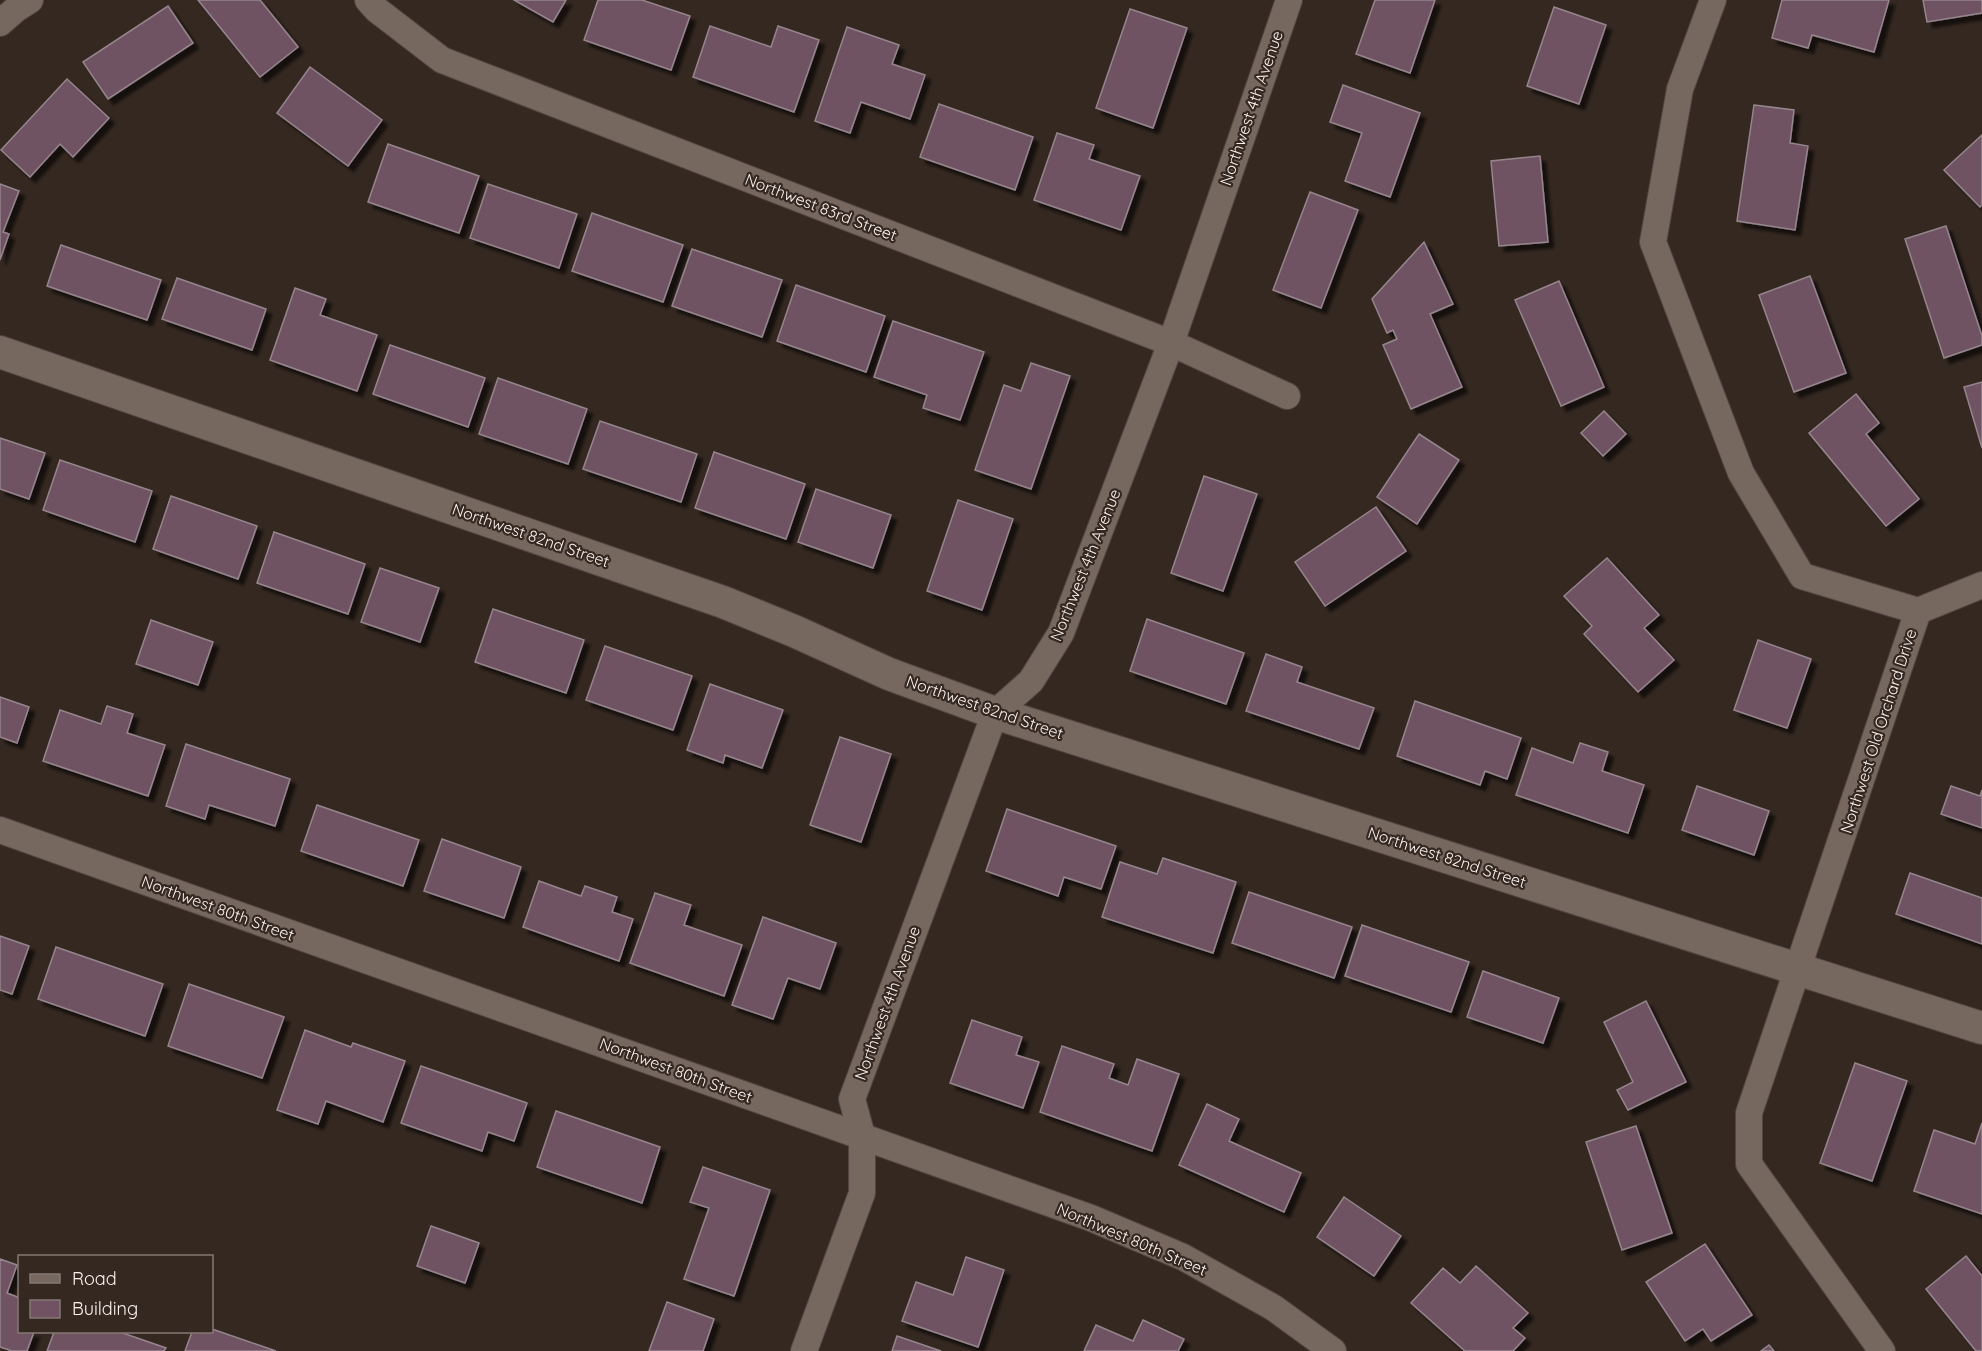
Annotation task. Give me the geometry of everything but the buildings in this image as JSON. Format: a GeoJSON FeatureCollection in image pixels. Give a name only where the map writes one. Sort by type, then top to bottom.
{"type":"FeatureCollection","features":[{"type":"Feature","properties":{"kind":"street"},"geometry":{"type":"LineString","coordinates":[[0,23],[30,0]]}},
{"type":"Feature","properties":{"kind":"street","name":"Northwest 83rd Street"},"geometry":{"type":"LineString","coordinates":[[368,0],[377,10],[442,60],[1171,343],[1287,396]]}},
{"type":"Feature","properties":{"kind":"street","name":"Northwest 4th Avenue"},"geometry":{"type":"LineString","coordinates":[[804,1351],[862,1193],[862,1136],[852,1099],[995,713],[1031,681],[1062,633],[1171,343],[1289,0]]}},
{"type":"Feature","properties":{"kind":"street","name":"Northwest Old Orchard Drive"},"geometry":{"type":"LineString","coordinates":[[1713,0],[1680,89],[1653,242],[1741,473],[1802,576],[1918,611],[1749,1113],[1749,1164],[1882,1351]]}},
{"type":"Feature","properties":{"kind":"street","name":"Northwest 82nd Street"},"geometry":{"type":"LineString","coordinates":[[0,352],[723,602],[889,674],[995,713],[1982,1028]]}},
{"type":"Feature","properties":{"kind":"street"},"geometry":{"type":"LineString","coordinates":[[1918,611],[1982,585]]}},
{"type":"Feature","properties":{"kind":"street","name":"Northwest 80th Street"},"geometry":{"type":"LineString","coordinates":[[0,830],[1091,1218],[1183,1257],[1274,1308],[1333,1351]]}}]}
